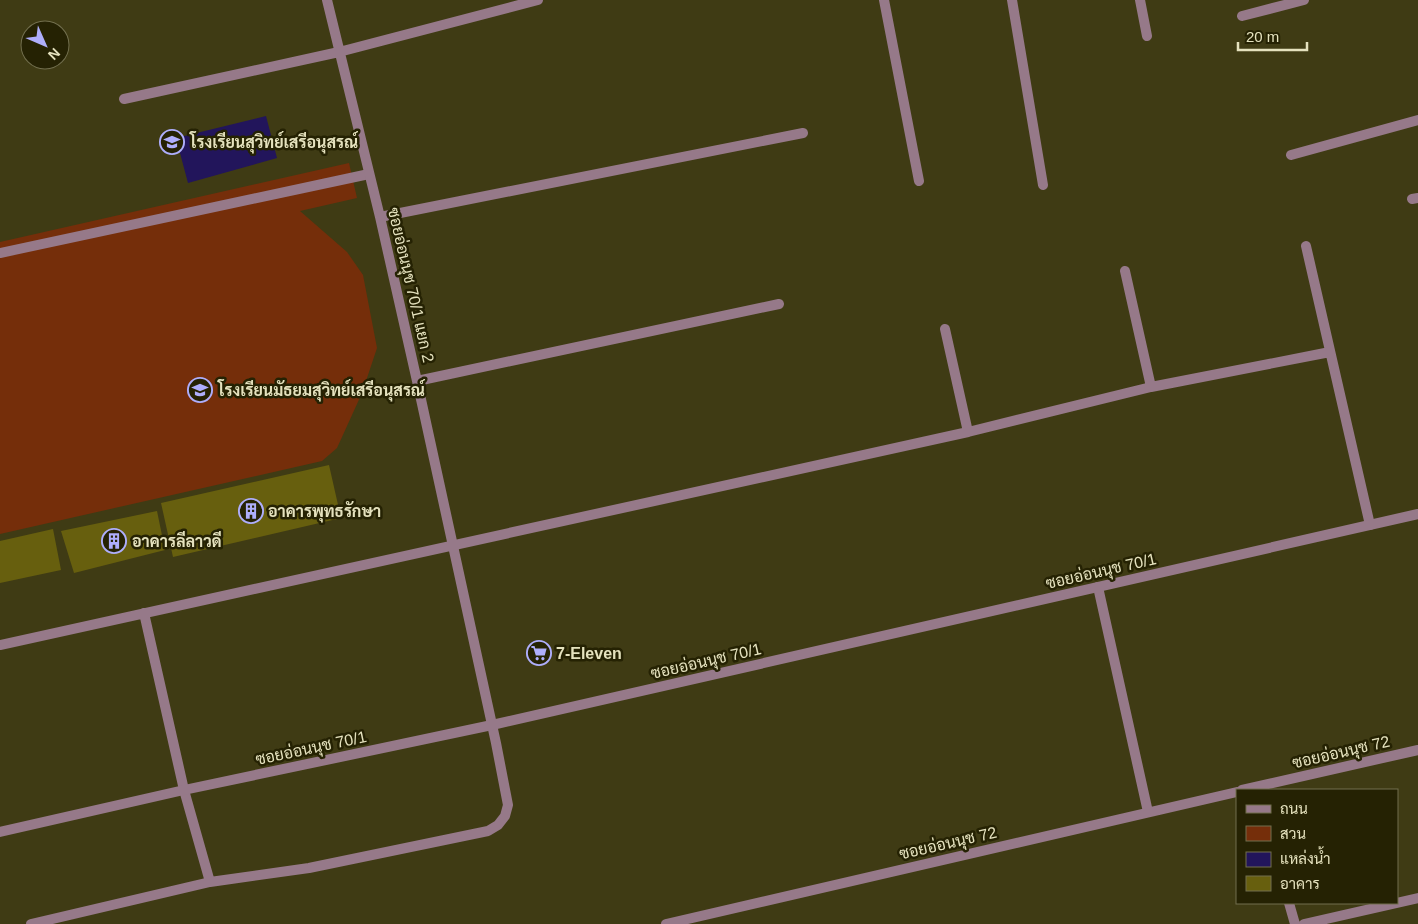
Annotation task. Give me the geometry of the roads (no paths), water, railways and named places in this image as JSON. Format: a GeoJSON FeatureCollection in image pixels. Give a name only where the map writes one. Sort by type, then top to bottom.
{"type":"FeatureCollection","features":[{"type":"Feature","properties":{"kind":"street","name":"ซอยอ่อนนุช 70/1 แยก 2"},"geometry":{"type":"LineString","coordinates":[[31,924],[210,882],[309,868],[488,831],[498,825],[505,816],[508,805],[454,546],[380,217],[327,0]]}},
{"type":"Feature","properties":{"kind":"street"},"geometry":{"type":"LineString","coordinates":[[124,99],[339,52],[538,0]]}},
{"type":"Feature","properties":{"kind":"street"},"geometry":{"type":"LineString","coordinates":[[884,0],[919,182]]}},
{"type":"Feature","properties":{"kind":"street"},"geometry":{"type":"LineString","coordinates":[[1012,0],[1043,185]]}},
{"type":"Feature","properties":{"kind":"street"},"geometry":{"type":"LineString","coordinates":[[1140,0],[1147,36]]}},
{"type":"Feature","properties":{"kind":"street"},"geometry":{"type":"LineString","coordinates":[[1242,16],[1304,0]]}},
{"type":"Feature","properties":{"kind":"street"},"geometry":{"type":"LineString","coordinates":[[1291,155],[1418,120]]}},
{"type":"Feature","properties":{"kind":"street"},"geometry":{"type":"LineString","coordinates":[[380,217],[803,133]]}},
{"type":"Feature","properties":{"kind":"street"},"geometry":{"type":"LineString","coordinates":[[0,253],[369,174]]}},
{"type":"Feature","properties":{"kind":"street"},"geometry":{"type":"LineString","coordinates":[[1306,246],[1370,525]]}},
{"type":"Feature","properties":{"kind":"street"},"geometry":{"type":"LineString","coordinates":[[1124,271],[1151,387]]}},
{"type":"Feature","properties":{"kind":"street"},"geometry":{"type":"LineString","coordinates":[[417,381],[780,304]]}},
{"type":"Feature","properties":{"kind":"street"},"geometry":{"type":"LineString","coordinates":[[945,329],[968,432]]}},
{"type":"Feature","properties":{"kind":"street"},"geometry":{"type":"LineString","coordinates":[[0,645],[968,432],[1151,387],[1330,352]]}},
{"type":"Feature","properties":{"kind":"street","name":"ซอยอ่อนนุช 70/1"},"geometry":{"type":"LineString","coordinates":[[0,832],[184,790],[492,725],[1418,514]]}},
{"type":"Feature","properties":{"kind":"street"},"geometry":{"type":"LineString","coordinates":[[1098,587],[1148,812]]}},
{"type":"Feature","properties":{"kind":"street"},"geometry":{"type":"LineString","coordinates":[[144,613],[184,790],[210,882]]}},
{"type":"Feature","properties":{"kind":"street","name":"ซอยอ่อนนุช 72"},"geometry":{"type":"LineString","coordinates":[[1259,788],[1418,750]]}},
{"type":"Feature","properties":{"kind":"street","name":"ซอยอ่อนนุช 72"},"geometry":{"type":"LineString","coordinates":[[666,924],[1236,792]]}},
{"type":"Feature","properties":{"kind":"street"},"geometry":{"type":"LineString","coordinates":[[1398,903],[1418,898]]}},
{"type":"Feature","properties":{"kind":"street"},"geometry":{"type":"LineString","coordinates":[[1289,904],[1295,924]]}},
{"type":"Feature","properties":{"kind":"street"},"geometry":{"type":"LineString","coordinates":[[1304,924],[1392,904]]}},
{"type":"Feature","properties":{"kind":"water"},"geometry":{"type":"Polygon","coordinates":[[[266,116],[277,158],[188,183],[176,138],[266,116]]]}},
{"type":"Feature","properties":{"kind":"place","name":"โรงเรียนสุวิทย์เสรีอนุสรณ์"},"geometry":{"type":"Point","coordinates":[172,142]}},
{"type":"Feature","properties":{"kind":"place","name":"โรงเรียนมัธยมสุวิทย์เสรีอนุสรณ์"},"geometry":{"type":"Point","coordinates":[200,390]}},
{"type":"Feature","properties":{"kind":"place","name":"อาคารพุทธรักษา"},"geometry":{"type":"Point","coordinates":[251,511]}},
{"type":"Feature","properties":{"kind":"place","name":"อาคารลีลาวดี"},"geometry":{"type":"Point","coordinates":[114,541]}},
{"type":"Feature","properties":{"kind":"place","name":"7-Eleven"},"geometry":{"type":"Point","coordinates":[539,653]}}]}
